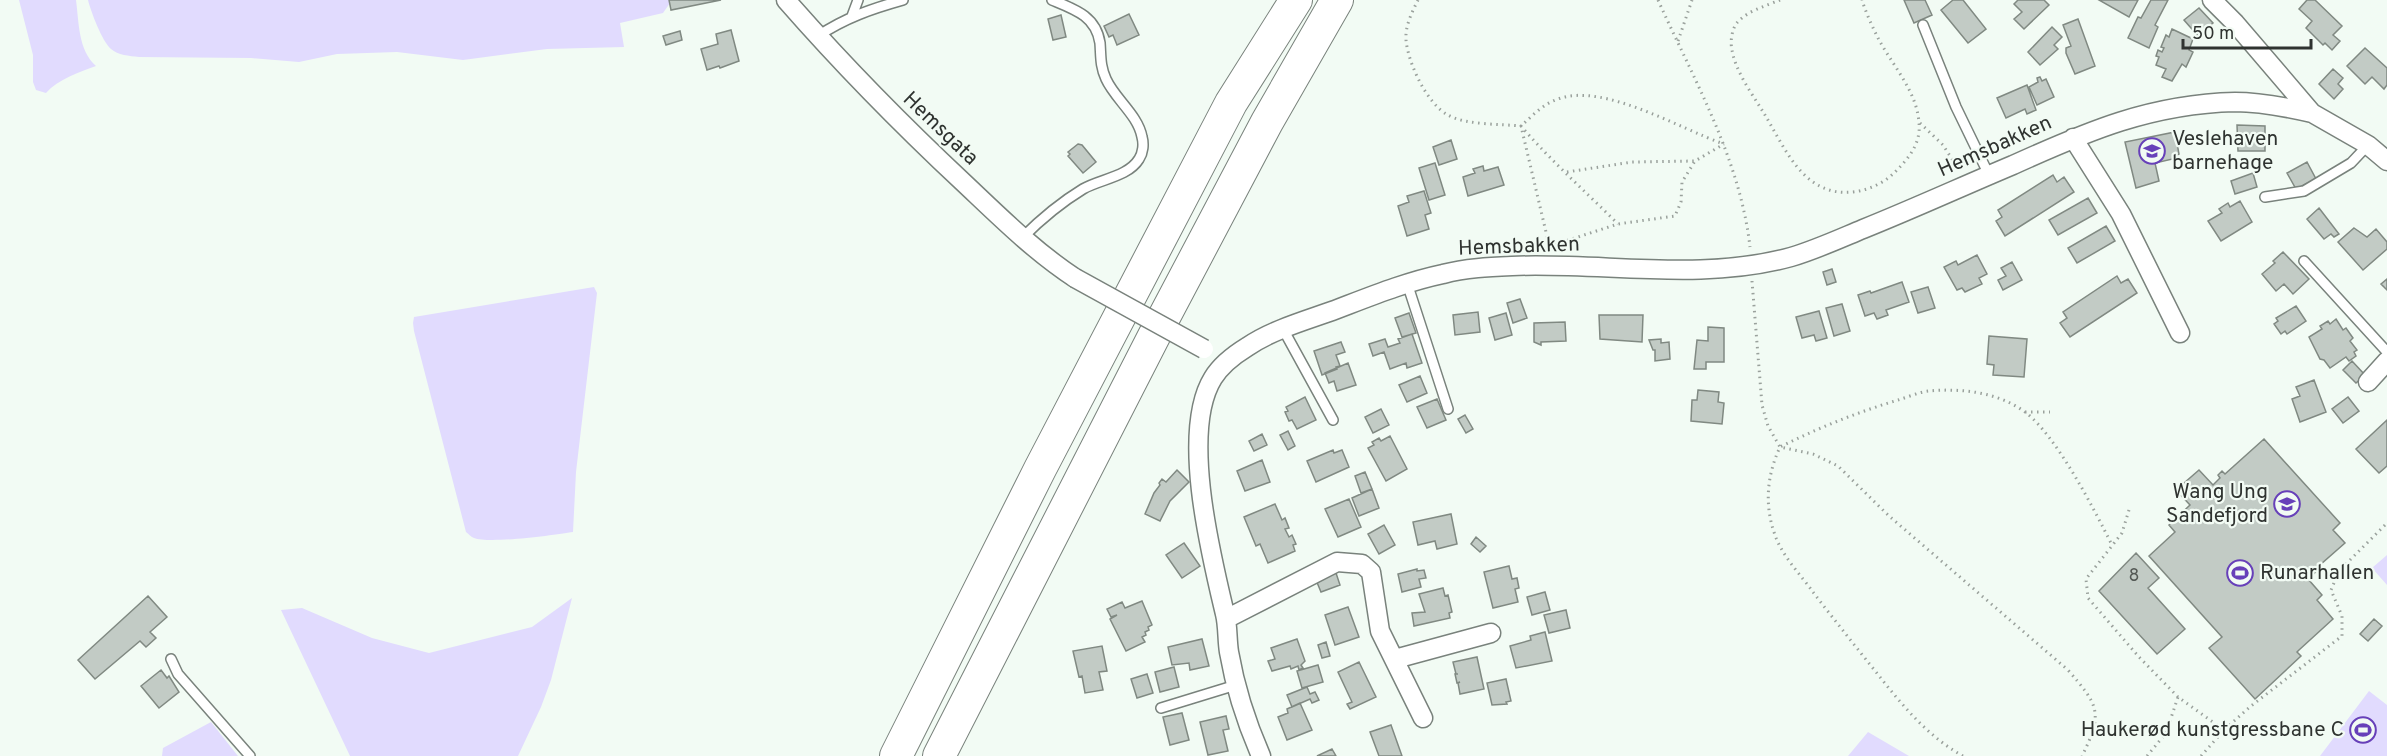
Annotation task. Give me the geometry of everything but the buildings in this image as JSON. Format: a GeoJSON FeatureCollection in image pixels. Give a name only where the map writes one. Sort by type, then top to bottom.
{"type":"FeatureCollection","features":[{"type":"Feature","properties":{"kind":"highway"},"geometry":{"type":"LineString","coordinates":[[896,756],[1035,480],[1231,103],[1296,0]]}},
{"type":"Feature","properties":{"kind":"highway"},"geometry":{"type":"LineString","coordinates":[[939,756],[1208,234],[1267,122],[1337,0]]}},
{"type":"Feature","properties":{"kind":"street","name":"Hemsgata"},"geometry":{"type":"LineString","coordinates":[[786,0],[902,124],[1049,261],[1075,278],[1204,349],[1224,364]]}},
{"type":"Feature","properties":{"kind":"street"},"geometry":{"type":"LineString","coordinates":[[2212,0],[2235,23],[2312,112],[2368,145],[2387,161]]}},
{"type":"Feature","properties":{"kind":"street","name":"Hemsbakken"},"geometry":{"type":"LineString","coordinates":[[1261,756],[1236,685],[1229,654],[1226,619],[1213,568],[1197,440],[1204,399],[1212,380],[1224,364],[1248,346],[1283,329],[1407,283],[1467,269],[1552,266],[1704,269],[1778,260],[1808,252],[2073,138],[2116,121],[2154,111],[2237,102],[2269,104],[2312,112]]}},
{"type":"Feature","properties":{"kind":"street","name":"Hemsbakken"},"geometry":{"type":"LineString","coordinates":[[2073,138],[2121,214],[2180,333]]}},
{"type":"Feature","properties":{"kind":"street"},"geometry":{"type":"LineString","coordinates":[[2368,382],[2387,361]]}},
{"type":"Feature","properties":{"kind":"street"},"geometry":{"type":"LineString","coordinates":[[1226,619],[1337,562],[1362,564],[1371,572],[1380,631],[1423,718]]}},
{"type":"Feature","properties":{"kind":"street"},"geometry":{"type":"LineString","coordinates":[[1395,659],[1491,633]]}},
{"type":"Feature","properties":{"kind":"lane"},"geometry":{"type":"LineString","coordinates":[[852,16],[858,0]]}},
{"type":"Feature","properties":{"kind":"lane"},"geometry":{"type":"LineString","coordinates":[[818,36],[852,16],[903,0]]}},
{"type":"Feature","properties":{"kind":"lane"},"geometry":{"type":"LineString","coordinates":[[1022,238],[1062,203],[1085,188],[1129,170],[1139,159],[1143,149],[1140,130],[1106,80],[1100,61],[1100,41],[1095,25],[1086,16],[1052,0]]}},
{"type":"Feature","properties":{"kind":"lane"},"geometry":{"type":"LineString","coordinates":[[1923,25],[1956,107],[1989,175]]}},
{"type":"Feature","properties":{"kind":"lane"},"geometry":{"type":"LineString","coordinates":[[2265,196],[2304,190],[2351,163],[2368,145]]}},
{"type":"Feature","properties":{"kind":"lane"},"geometry":{"type":"LineString","coordinates":[[2304,261],[2387,352]]}},
{"type":"Feature","properties":{"kind":"lane"},"geometry":{"type":"LineString","coordinates":[[1407,283],[1448,409]]}},
{"type":"Feature","properties":{"kind":"lane"},"geometry":{"type":"LineString","coordinates":[[1283,329],[1333,420]]}},
{"type":"Feature","properties":{"kind":"lane"},"geometry":{"type":"LineString","coordinates":[[171,659],[178,674],[250,756]]}},
{"type":"Feature","properties":{"kind":"lane"},"geometry":{"type":"LineString","coordinates":[[1161,708],[1236,685]]}},
{"type":"Feature","properties":{"kind":"path"},"geometry":{"type":"LineString","coordinates":[[1418,0],[1406,38],[1409,54],[1419,80],[1437,108],[1450,117],[1521,126],[1547,157],[1567,172],[1618,224]]}},
{"type":"Feature","properties":{"kind":"path"},"geometry":{"type":"LineString","coordinates":[[1658,0],[1725,144],[1748,228],[1751,255]]}},
{"type":"Feature","properties":{"kind":"path"},"geometry":{"type":"LineString","coordinates":[[1677,43],[1692,0]]}},
{"type":"Feature","properties":{"kind":"path"},"geometry":{"type":"LineString","coordinates":[[1780,0],[1748,14],[1737,24],[1732,35],[1731,48],[1745,81],[1796,167],[1807,180],[1823,189],[1840,193],[1857,192],[1891,177],[1914,150],[1920,123],[1916,103],[1878,38],[1862,0]]}},
{"type":"Feature","properties":{"kind":"path"},"geometry":{"type":"LineString","coordinates":[[1521,126],[1540,108],[1558,98],[1578,95],[1603,98],[1631,106],[1725,144]]}},
{"type":"Feature","properties":{"kind":"path"},"geometry":{"type":"LineString","coordinates":[[1920,123],[1943,145],[1968,184]]}},
{"type":"Feature","properties":{"kind":"path"},"geometry":{"type":"LineString","coordinates":[[1521,126],[1550,246],[1552,266]]}},
{"type":"Feature","properties":{"kind":"path"},"geometry":{"type":"LineString","coordinates":[[1567,172],[1632,162],[1695,161],[1725,144]]}},
{"type":"Feature","properties":{"kind":"path"},"geometry":{"type":"LineString","coordinates":[[1550,246],[1618,224],[1675,216],[1681,202],[1682,182],[1695,161]]}},
{"type":"Feature","properties":{"kind":"path"},"geometry":{"type":"LineString","coordinates":[[1752,271],[1762,405],[1768,426],[1780,447],[1813,454],[1838,466],[1888,516],[2067,670],[2087,692],[2095,705],[2095,722],[2082,756]]}},
{"type":"Feature","properties":{"kind":"path"},"geometry":{"type":"LineString","coordinates":[[1963,756],[1922,727],[1894,695],[1836,622],[1775,537],[1769,513],[1768,490],[1771,467],[1780,447],[1838,421],[1926,391],[1988,394],[2025,412],[2047,435],[2067,465],[2112,545]]}},
{"type":"Feature","properties":{"kind":"path"},"geometry":{"type":"LineString","coordinates":[[2025,412],[2050,412]]}},
{"type":"Feature","properties":{"kind":"path"},"geometry":{"type":"LineString","coordinates":[[2129,510],[2122,533],[2086,579],[2088,598],[2139,657],[2178,697],[2223,730]]}},
{"type":"Feature","properties":{"kind":"path"},"geometry":{"type":"LineString","coordinates":[[2201,756],[2223,730],[2251,706],[2342,636],[2342,616],[2331,590],[2339,571],[2387,523]]}},
{"type":"Feature","properties":{"kind":"path"},"geometry":{"type":"LineString","coordinates":[[2147,756],[2166,733],[2178,697]]}},
{"type":"Feature","properties":{"kind":"shaded area"},"geometry":{"type":"Polygon","coordinates":[[[19,0],[76,0],[83,44],[96,66],[63,80],[46,93],[36,90],[33,82],[33,55],[19,0]]]}},
{"type":"Feature","properties":{"kind":"shaded area"},"geometry":{"type":"Polygon","coordinates":[[[88,0],[669,0],[670,3],[663,13],[620,23],[624,47],[547,49],[463,60],[397,52],[337,54],[299,62],[251,58],[139,57],[120,54],[111,49],[104,40],[88,0]]]}},
{"type":"Feature","properties":{"kind":"shaded area"},"geometry":{"type":"Polygon","coordinates":[[[594,287],[597,293],[576,472],[573,532],[507,540],[473,538],[466,532],[414,331],[414,317],[594,287]]]}},
{"type":"Feature","properties":{"kind":"shaded area"},"geometry":{"type":"Polygon","coordinates":[[[2387,555],[2387,585],[2372,568],[2387,555]]]}},
{"type":"Feature","properties":{"kind":"shaded area"},"geometry":{"type":"Polygon","coordinates":[[[572,598],[551,680],[518,756],[350,756],[281,610],[302,608],[372,638],[429,653],[532,627],[572,598]]]}},
{"type":"Feature","properties":{"kind":"shaded area","name":"Haukerød kunstgressbane C"},"geometry":{"type":"Polygon","coordinates":[[[2369,691],[2387,705],[2387,756],[2320,756],[2369,691]]]}},
{"type":"Feature","properties":{"kind":"shaded area"},"geometry":{"type":"Polygon","coordinates":[[[211,722],[238,756],[162,756],[163,748],[211,722]]]}},
{"type":"Feature","properties":{"kind":"shaded area"},"geometry":{"type":"Polygon","coordinates":[[[1868,732],[1909,756],[1848,756],[1868,732]]]}},
{"type":"Feature","properties":{"kind":"place","name":"Veslehaven barnehage"},"geometry":{"type":"Point","coordinates":[2152,151]}},
{"type":"Feature","properties":{"kind":"place","name":"Wang Ung Sandefjord"},"geometry":{"type":"Point","coordinates":[2287,504]}},
{"type":"Feature","properties":{"kind":"place","name":"Runarhallen"},"geometry":{"type":"Point","coordinates":[2240,573]}},
{"type":"Feature","properties":{"kind":"place","name":"Haukerød kunstgressbane C"},"geometry":{"type":"Point","coordinates":[2363,730]}}]}
